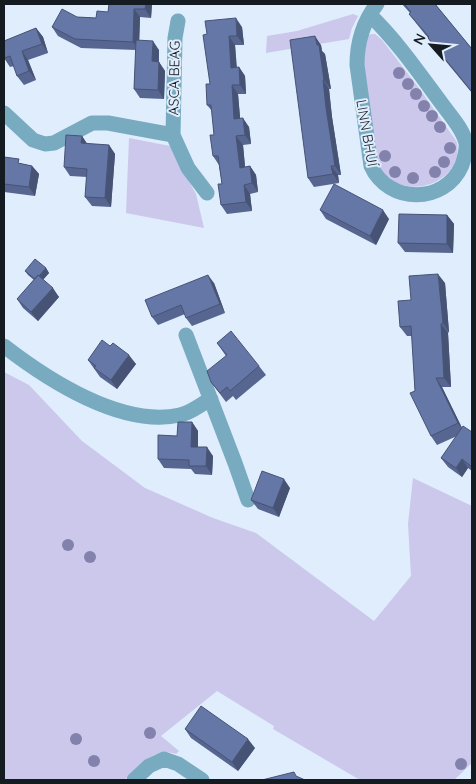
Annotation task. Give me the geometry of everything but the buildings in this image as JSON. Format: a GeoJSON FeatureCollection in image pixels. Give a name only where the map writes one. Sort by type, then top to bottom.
{"type":"FeatureCollection","features":[{"type":"Feature","properties":{"kind":"street","name":"LINN BHUÍ"},"geometry":{"type":"LineString","coordinates":[[374,9],[382,26],[456,123],[466,143],[464,160],[455,177],[442,189],[435,192],[417,195],[399,191],[379,180],[371,166],[357,65],[359,37],[374,9]]}},
{"type":"Feature","properties":{"kind":"street","name":"ASCA BEAG"},"geometry":{"type":"LineString","coordinates":[[178,21],[175,38],[173,135],[188,168],[207,194]]}},
{"type":"Feature","properties":{"kind":"street","name":"ASCA BEAG"},"geometry":{"type":"LineString","coordinates":[[4,112],[33,140],[45,144],[54,143],[92,122],[108,123],[173,135]]}},
{"type":"Feature","properties":{"kind":"street"},"geometry":{"type":"LineString","coordinates":[[186,335],[248,500]]}},
{"type":"Feature","properties":{"kind":"street"},"geometry":{"type":"LineString","coordinates":[[4,346],[45,375],[96,402],[134,415],[161,418],[183,415],[210,399]]}},
{"type":"Feature","properties":{"kind":"street"},"geometry":{"type":"LineString","coordinates":[[134,780],[149,766],[164,759],[178,764],[198,779]]}},
{"type":"Feature","properties":{"kind":"shaded area"},"geometry":{"type":"Polygon","coordinates":[[[353,14],[358,16],[349,39],[266,53],[267,36],[297,31],[353,14]]]}},
{"type":"Feature","properties":{"kind":"shaded area"},"geometry":{"type":"Polygon","coordinates":[[[375,34],[382,40],[457,142],[457,157],[451,169],[442,178],[430,184],[416,187],[403,185],[390,179],[378,165],[364,65],[364,50],[367,36],[375,34]]]}},
{"type":"Feature","properties":{"kind":"shaded area"},"geometry":{"type":"Polygon","coordinates":[[[129,138],[170,146],[196,194],[204,228],[126,213],[129,138]]]}},
{"type":"Feature","properties":{"kind":"shaded area"},"geometry":{"type":"Polygon","coordinates":[[[4,372],[29,385],[82,441],[145,488],[213,518],[256,533],[374,621],[411,576],[408,524],[413,478],[472,506],[472,763],[454,780],[360,780],[273,729],[274,726],[217,691],[161,736],[179,751],[176,754],[160,753],[153,755],[124,780],[4,780],[4,372]]]}}]}
